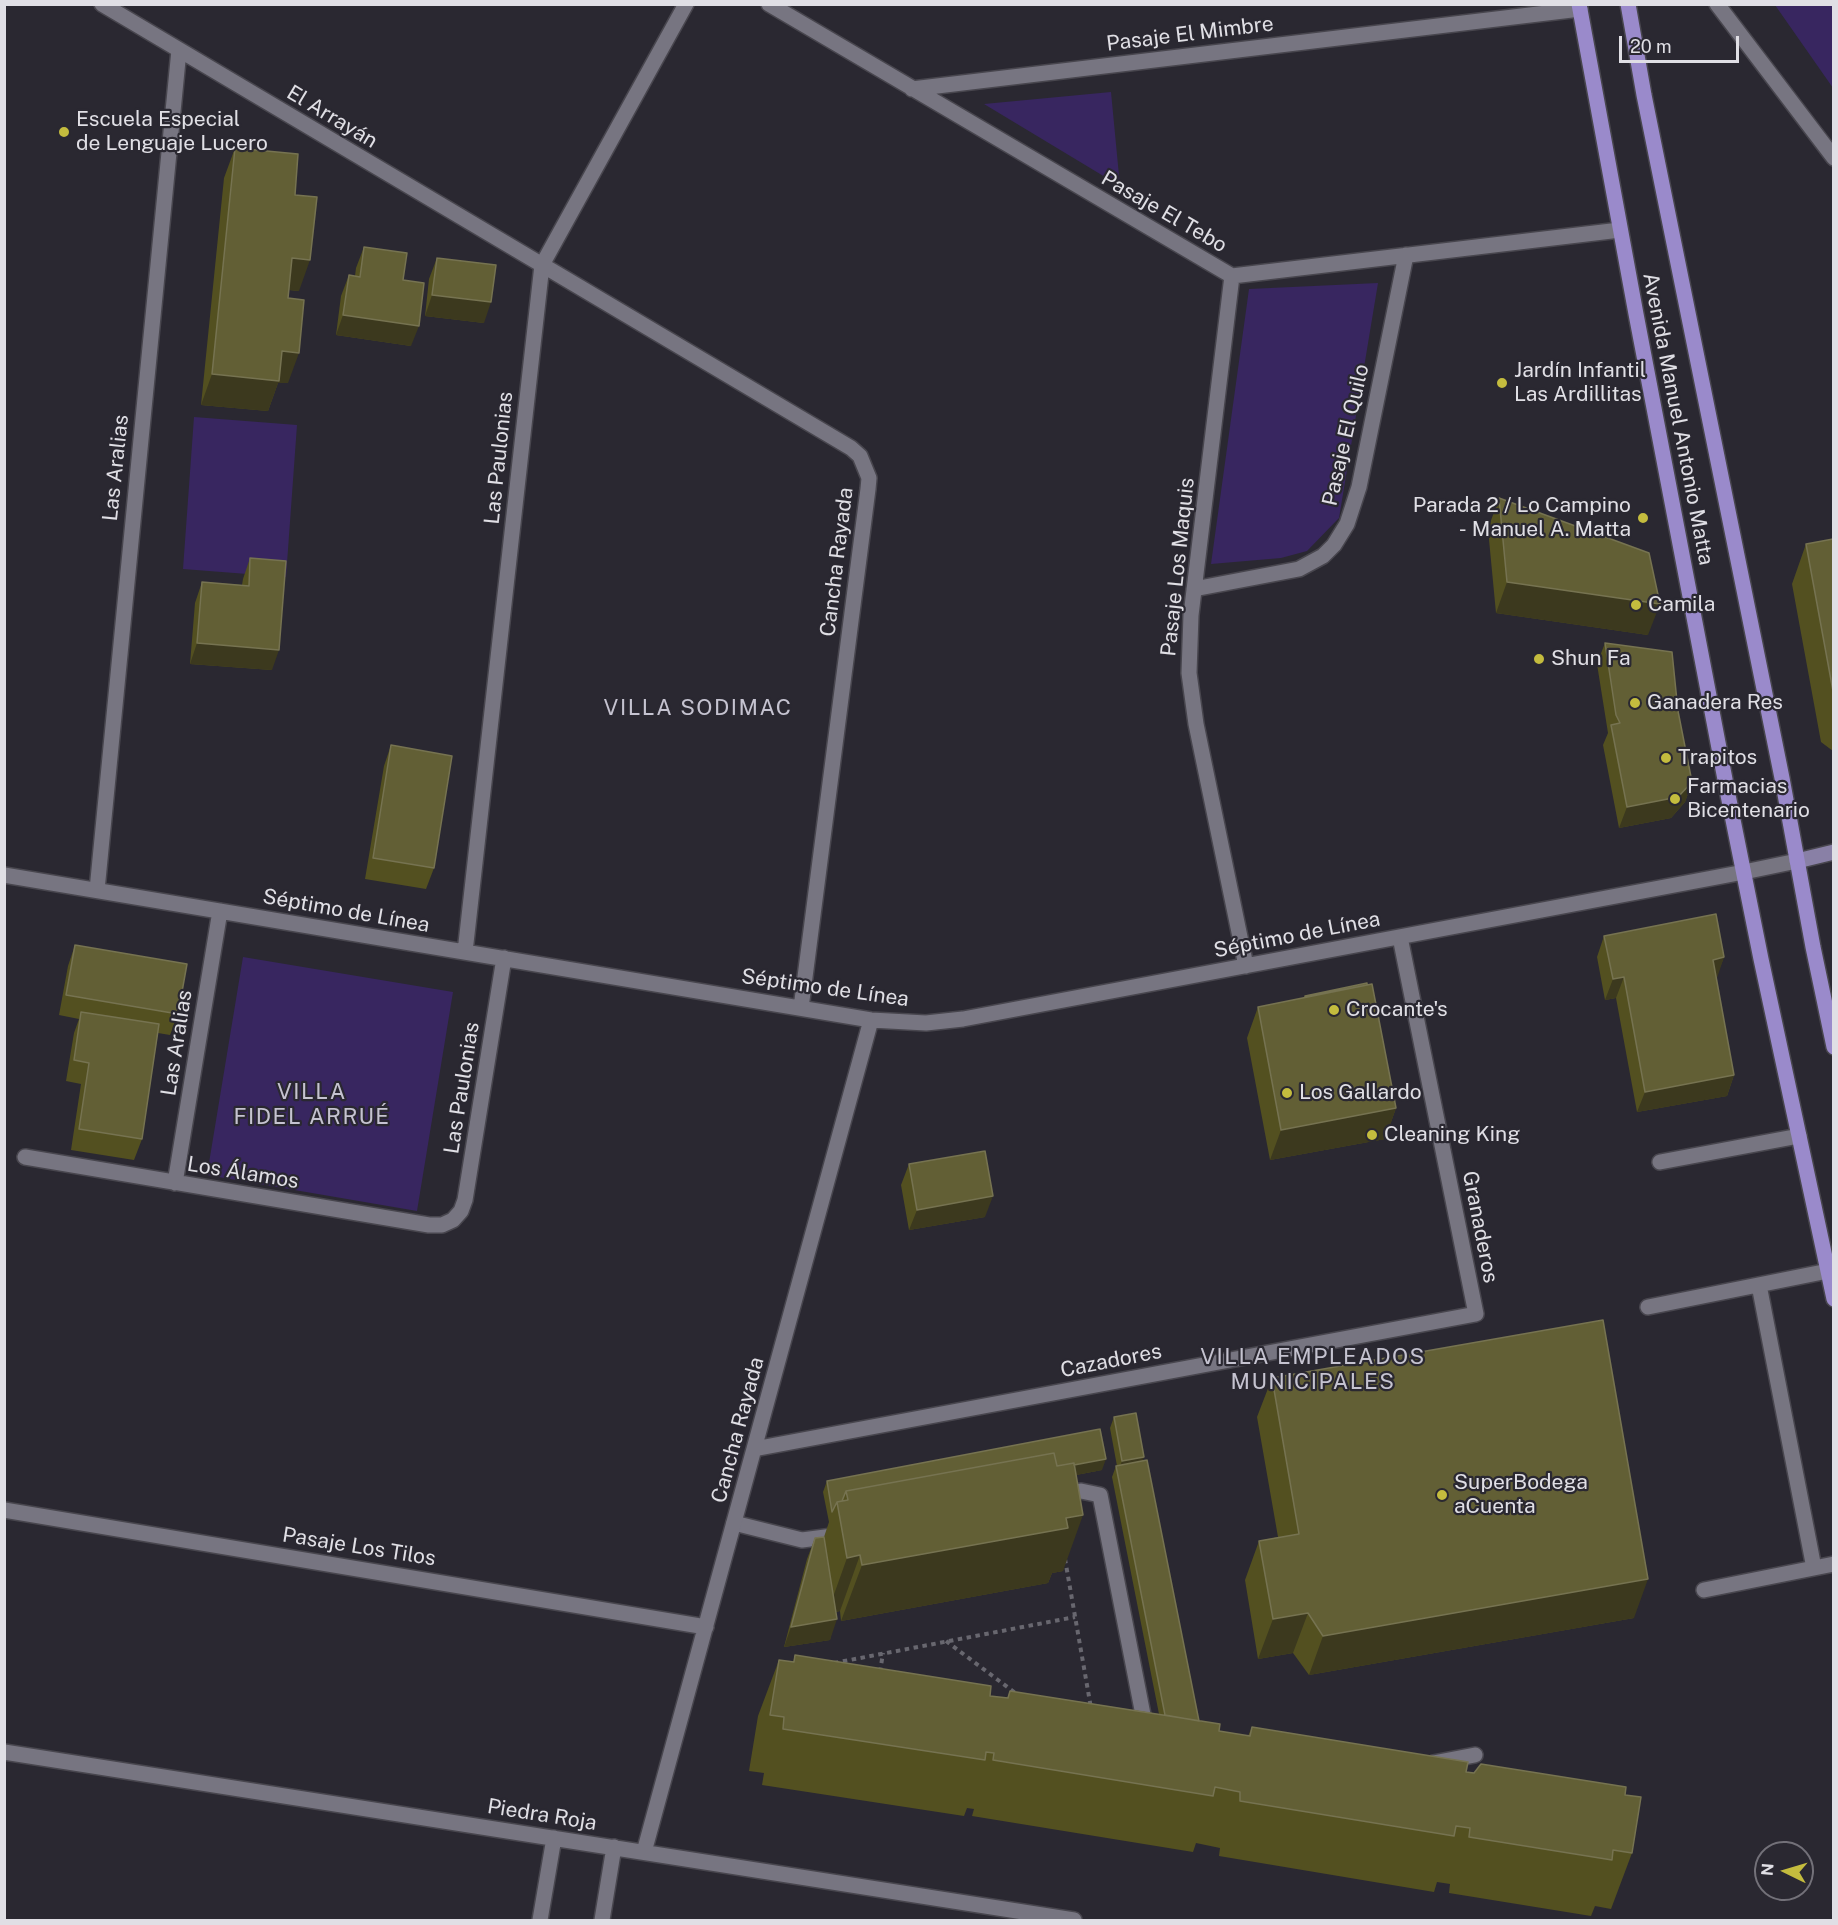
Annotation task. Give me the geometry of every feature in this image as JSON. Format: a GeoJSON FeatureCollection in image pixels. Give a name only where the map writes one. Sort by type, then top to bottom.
{"type":"FeatureCollection","features":[{"type":"Feature","properties":{"kind":"main road","name":"Avenida Manuel Antonio Matta"},"geometry":{"type":"LineString","coordinates":[[1628,4],[1780,766],[1833,1047]]}},
{"type":"Feature","properties":{"kind":"main road","name":"Avenida Manuel Antonio Matta"},"geometry":{"type":"LineString","coordinates":[[1580,7],[1620,230],[1744,872],[1833,1299]]}},
{"type":"Feature","properties":{"kind":"main road"},"geometry":{"type":"LineString","coordinates":[[1797,861],[1833,852]]}},
{"type":"Feature","properties":{"kind":"street","name":"El Arrayán"},"geometry":{"type":"LineString","coordinates":[[102,4],[542,265]]}},
{"type":"Feature","properties":{"kind":"street","name":"Las Paulonias"},"geometry":{"type":"LineString","coordinates":[[465,952],[542,265],[686,4]]}},
{"type":"Feature","properties":{"kind":"street","name":"Pasaje El Tebo"},"geometry":{"type":"LineString","coordinates":[[769,4],[1232,276],[1620,230]]}},
{"type":"Feature","properties":{"kind":"street"},"geometry":{"type":"LineString","coordinates":[[1717,4],[1833,158]]}},
{"type":"Feature","properties":{"kind":"street","name":"Pasaje El Mimbre"},"geometry":{"type":"LineString","coordinates":[[912,88],[1580,7]]}},
{"type":"Feature","properties":{"kind":"street","name":"Las Aralias"},"geometry":{"type":"LineString","coordinates":[[97,890],[178,50]]}},
{"type":"Feature","properties":{"kind":"street","name":"Pasaje El Quilo"},"geometry":{"type":"LineString","coordinates":[[1194,589],[1299,569],[1310,565],[1334,545],[1347,524],[1359,487],[1406,255]]}},
{"type":"Feature","properties":{"kind":"street","name":"Cancha Rayada"},"geometry":{"type":"LineString","coordinates":[[542,265],[851,448],[860,456],[866,467],[869,478],[868,489],[801,1008]]}},
{"type":"Feature","properties":{"kind":"street","name":"Pasaje Los Maquis"},"geometry":{"type":"LineString","coordinates":[[1232,276],[1189,644],[1191,699],[1246,966]]}},
{"type":"Feature","properties":{"kind":"street","name":"Séptimo de Línea"},"geometry":{"type":"LineString","coordinates":[[4,875],[871,1020],[926,1023],[963,1019],[1797,861]]}},
{"type":"Feature","properties":{"kind":"street","name":"Las Aralias"},"geometry":{"type":"LineString","coordinates":[[175,1183],[220,911]]}},
{"type":"Feature","properties":{"kind":"street","name":"Granaderos"},"geometry":{"type":"LineString","coordinates":[[1400,937],[1476,1314]]}},
{"type":"Feature","properties":{"kind":"street","name":"Las Paulonias"},"geometry":{"type":"LineString","coordinates":[[453,1220],[461,1211],[465,1200],[504,958]]}},
{"type":"Feature","properties":{"kind":"street","name":"Cancha Rayada"},"geometry":{"type":"LineString","coordinates":[[645,1852],[871,1020]]}},
{"type":"Feature","properties":{"kind":"street"},"geometry":{"type":"LineString","coordinates":[[1660,1162],[1799,1136]]}},
{"type":"Feature","properties":{"kind":"street","name":"Los Álamos"},"geometry":{"type":"LineString","coordinates":[[25,1157],[429,1225],[442,1225],[453,1220]]}},
{"type":"Feature","properties":{"kind":"street"},"geometry":{"type":"LineString","coordinates":[[1648,1307],[1828,1271]]}},
{"type":"Feature","properties":{"kind":"street"},"geometry":{"type":"LineString","coordinates":[[1759,1285],[1814,1568]]}},
{"type":"Feature","properties":{"kind":"street","name":"Cazadores"},"geometry":{"type":"LineString","coordinates":[[754,1449],[1476,1314]]}},
{"type":"Feature","properties":{"kind":"street"},"geometry":{"type":"LineString","coordinates":[[1049,1497],[1081,1491],[1100,1495],[1149,1746]]}},
{"type":"Feature","properties":{"kind":"street","name":"Pasaje Los Tilos"},"geometry":{"type":"LineString","coordinates":[[4,1510],[706,1627]]}},
{"type":"Feature","properties":{"kind":"street"},"geometry":{"type":"LineString","coordinates":[[734,1523],[802,1540],[844,1534]]}},
{"type":"Feature","properties":{"kind":"street"},"geometry":{"type":"LineString","coordinates":[[1704,1590],[1833,1564]]}},
{"type":"Feature","properties":{"kind":"street","name":"Piedra Roja"},"geometry":{"type":"LineString","coordinates":[[4,1752],[1074,1920]]}},
{"type":"Feature","properties":{"kind":"street"},"geometry":{"type":"LineString","coordinates":[[1418,1766],[1475,1755]]}},
{"type":"Feature","properties":{"kind":"street"},"geometry":{"type":"LineString","coordinates":[[540,1920],[554,1838]]}},
{"type":"Feature","properties":{"kind":"street"},"geometry":{"type":"LineString","coordinates":[[602,1920],[614,1847]]}},
{"type":"Feature","properties":{"kind":"path"},"geometry":{"type":"LineString","coordinates":[[1063,1548],[1091,1709]]}},
{"type":"Feature","properties":{"kind":"path"},"geometry":{"type":"LineString","coordinates":[[829,1664],[1075,1617]]}},
{"type":"Feature","properties":{"kind":"path"},"geometry":{"type":"LineString","coordinates":[[946,1641],[1023,1698]]}},
{"type":"Feature","properties":{"kind":"path"},"geometry":{"type":"LineString","coordinates":[[880,1676],[883,1653]]}},
{"type":"Feature","properties":{"kind":"shaded area"},"geometry":{"type":"Polygon","coordinates":[[[1775,5],[1833,5],[1833,88],[1775,5]]]}},
{"type":"Feature","properties":{"kind":"shaded area"},"geometry":{"type":"Polygon","coordinates":[[[1111,92],[1120,186],[984,104],[1111,92]]]}},
{"type":"Feature","properties":{"kind":"shaded area"},"geometry":{"type":"Polygon","coordinates":[[[1378,283],[1339,518],[1307,551],[1281,558],[1211,564],[1249,289],[1378,283]]]}},
{"type":"Feature","properties":{"kind":"shaded area"},"geometry":{"type":"Polygon","coordinates":[[[194,417],[297,425],[286,577],[183,569],[194,417]]]}},
{"type":"Feature","properties":{"kind":"shaded area"},"geometry":{"type":"Polygon","coordinates":[[[243,957],[453,992],[417,1211],[207,1175],[243,957]]]}},
{"type":"Feature","properties":{"kind":"building"},"geometry":{"type":"Polygon","coordinates":[[[235,148],[298,154],[295,195],[317,197],[310,260],[292,258],[288,298],[304,300],[299,353],[282,351],[279,381],[212,374],[235,148]]]}},
{"type":"Feature","properties":{"kind":"building"},"geometry":{"type":"Polygon","coordinates":[[[364,247],[407,253],[403,280],[424,283],[419,326],[343,315],[349,275],[360,277],[364,247]]]}},
{"type":"Feature","properties":{"kind":"building"},"geometry":{"type":"Polygon","coordinates":[[[437,258],[496,265],[491,302],[432,295],[437,258]]]}},
{"type":"Feature","properties":{"kind":"building"},"geometry":{"type":"Polygon","coordinates":[[[1499,498],[1649,553],[1660,604],[1507,582],[1499,498]]]}},
{"type":"Feature","properties":{"kind":"building"},"geometry":{"type":"Polygon","coordinates":[[[1833,539],[1833,691],[1806,544],[1833,539]]]}},
{"type":"Feature","properties":{"kind":"building"},"geometry":{"type":"Polygon","coordinates":[[[250,558],[286,561],[279,650],[197,643],[202,582],[249,586],[250,558]]]}},
{"type":"Feature","properties":{"kind":"building"},"geometry":{"type":"Polygon","coordinates":[[[1605,643],[1672,652],[1678,711],[1692,782],[1678,797],[1627,807],[1611,725],[1620,723],[1616,715],[1605,643]]]}},
{"type":"Feature","properties":{"kind":"building"},"geometry":{"type":"Polygon","coordinates":[[[391,745],[452,756],[434,868],[373,858],[391,745]]]}},
{"type":"Feature","properties":{"kind":"building"},"geometry":{"type":"Polygon","coordinates":[[[1716,914],[1724,957],[1713,960],[1734,1075],[1645,1092],[1624,977],[1613,979],[1604,936],[1716,914]]]}},
{"type":"Feature","properties":{"kind":"building"},"geometry":{"type":"Polygon","coordinates":[[[75,945],[187,964],[178,1014],[66,995],[75,945]]]}},
{"type":"Feature","properties":{"kind":"building"},"geometry":{"type":"Polygon","coordinates":[[[1367,983],[1367,985],[1305,997],[1305,996],[1367,983]]]}},
{"type":"Feature","properties":{"kind":"building"},"geometry":{"type":"Polygon","coordinates":[[[1372,984],[1396,1108],[1281,1130],[1258,1007],[1372,984]]]}},
{"type":"Feature","properties":{"kind":"building"},"geometry":{"type":"Polygon","coordinates":[[[81,1012],[159,1024],[142,1139],[79,1129],[89,1063],[74,1060],[81,1012]]]}},
{"type":"Feature","properties":{"kind":"building"},"geometry":{"type":"Polygon","coordinates":[[[985,1151],[993,1196],[917,1210],[909,1164],[985,1151]]]}},
{"type":"Feature","properties":{"kind":"building","name":"SuperBodega aCuenta"},"geometry":{"type":"Polygon","coordinates":[[[1603,1320],[1648,1579],[1323,1636],[1308,1613],[1273,1619],[1259,1541],[1299,1534],[1272,1378],[1603,1320]]]}},
{"type":"Feature","properties":{"kind":"building"},"geometry":{"type":"Polygon","coordinates":[[[1136,1413],[1144,1457],[1122,1461],[1114,1417],[1136,1413]]]}},
{"type":"Feature","properties":{"kind":"building"},"geometry":{"type":"Polygon","coordinates":[[[1100,1429],[1106,1459],[1057,1466],[1054,1453],[846,1491],[842,1501],[837,1502],[832,1512],[827,1481],[1100,1429]]]}},
{"type":"Feature","properties":{"kind":"building"},"geometry":{"type":"Polygon","coordinates":[[[1054,1453],[1057,1466],[1074,1463],[1083,1515],[1066,1518],[1068,1528],[862,1565],[860,1555],[847,1558],[837,1502],[848,1500],[846,1491],[1054,1453]]]}},
{"type":"Feature","properties":{"kind":"building"},"geometry":{"type":"Polygon","coordinates":[[[1147,1460],[1199,1721],[1165,1715],[1116,1466],[1147,1460]]]}},
{"type":"Feature","properties":{"kind":"building"},"geometry":{"type":"Polygon","coordinates":[[[824,1537],[837,1619],[791,1627],[815,1538],[824,1537]]]}},
{"type":"Feature","properties":{"kind":"building"},"geometry":{"type":"Polygon","coordinates":[[[795,1655],[991,1686],[990,1696],[1008,1698],[1010,1691],[1220,1724],[1219,1731],[1250,1736],[1252,1727],[1468,1762],[1466,1772],[1474,1773],[1481,1764],[1626,1787],[1625,1795],[1641,1797],[1632,1853],[1613,1850],[1612,1860],[1469,1837],[1470,1828],[1456,1826],[1454,1836],[1240,1801],[1240,1792],[1215,1787],[1213,1796],[993,1760],[994,1753],[986,1752],[985,1760],[783,1729],[784,1717],[770,1715],[779,1660],[794,1662],[795,1655]]]}},
{"type":"Feature","properties":{"kind":"place","name":"Escuela Especial de Lenguaje Lucero"},"geometry":{"type":"Point","coordinates":[64,132]}},
{"type":"Feature","properties":{"kind":"place","name":"Jardín Infantil Las Ardillitas"},"geometry":{"type":"Point","coordinates":[1502,383]}},
{"type":"Feature","properties":{"kind":"place","name":"Parada 2 / Lo Campino - Manuel A. Matta"},"geometry":{"type":"Point","coordinates":[1643,518]}},
{"type":"Feature","properties":{"kind":"place","name":"Camila"},"geometry":{"type":"Point","coordinates":[1636,605]}},
{"type":"Feature","properties":{"kind":"place","name":"Shun Fa"},"geometry":{"type":"Point","coordinates":[1539,659]}},
{"type":"Feature","properties":{"kind":"place","name":"Ganadera Res"},"geometry":{"type":"Point","coordinates":[1635,703]}},
{"type":"Feature","properties":{"kind":"place","name":"Trapitos"},"geometry":{"type":"Point","coordinates":[1666,758]}},
{"type":"Feature","properties":{"kind":"place","name":"Farmacias Bicentenario"},"geometry":{"type":"Point","coordinates":[1675,799]}},
{"type":"Feature","properties":{"kind":"place","name":"Crocante's"},"geometry":{"type":"Point","coordinates":[1334,1010]}},
{"type":"Feature","properties":{"kind":"place","name":"Los Gallardo"},"geometry":{"type":"Point","coordinates":[1287,1093]}},
{"type":"Feature","properties":{"kind":"place","name":"Cleaning King"},"geometry":{"type":"Point","coordinates":[1372,1135]}},
{"type":"Feature","properties":{"kind":"place","name":"SuperBodega aCuenta"},"geometry":{"type":"Point","coordinates":[1442,1495]}},
{"type":"Feature","properties":{"kind":"district","name":"VILLA SODIMAC"},"geometry":{"type":"Point","coordinates":[698,708]}},
{"type":"Feature","properties":{"kind":"district","name":"VILLA FIDEL ARRUÉ"},"geometry":{"type":"Point","coordinates":[312,1104]}},
{"type":"Feature","properties":{"kind":"district","name":"VILLA EMPLEADOS MUNICIPALES"},"geometry":{"type":"Point","coordinates":[1313,1370]}}]}
